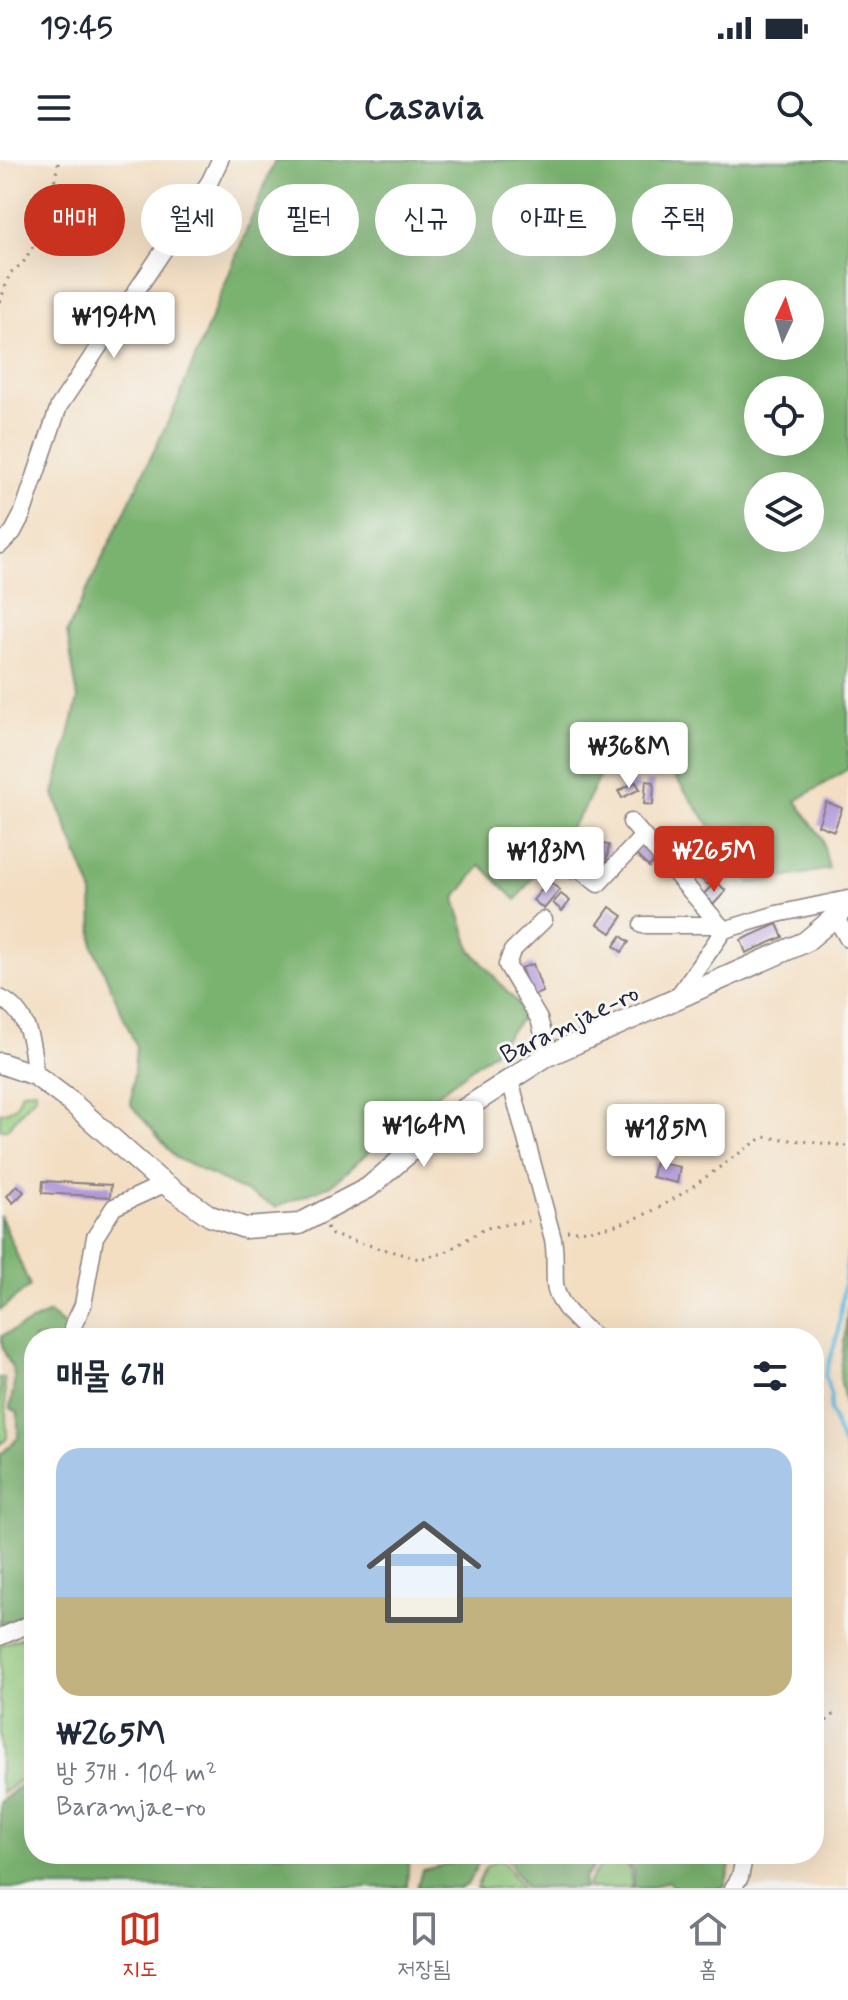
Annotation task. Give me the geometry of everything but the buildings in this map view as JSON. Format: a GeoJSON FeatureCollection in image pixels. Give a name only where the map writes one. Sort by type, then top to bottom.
{"type":"FeatureCollection","features":[{"type":"Feature","properties":{"kind":"street"},"geometry":{"type":"LineString","coordinates":[[0,545],[13,532],[22,515],[59,406],[210,181],[220,160]]}},
{"type":"Feature","properties":{"kind":"street"},"geometry":{"type":"LineString","coordinates":[[631,822],[722,928]]}},
{"type":"Feature","properties":{"kind":"street"},"geometry":{"type":"LineString","coordinates":[[584,873],[598,884],[643,836]]}},
{"type":"Feature","properties":{"kind":"street"},"geometry":{"type":"LineString","coordinates":[[642,925],[722,928],[848,899]]}},
{"type":"Feature","properties":{"kind":"street"},"geometry":{"type":"LineString","coordinates":[[842,912],[848,939]]}},
{"type":"Feature","properties":{"kind":"street","name":"Baramjae-ro"},"geometry":{"type":"LineString","coordinates":[[0,1063],[35,1075],[71,1102],[164,1184],[210,1216],[245,1228],[299,1224],[368,1188],[446,1121],[549,1055],[805,942],[842,912]]}},
{"type":"Feature","properties":{"kind":"street"},"geometry":{"type":"LineString","coordinates":[[544,920],[512,951],[507,965],[539,1019],[549,1055]]}},
{"type":"Feature","properties":{"kind":"street"},"geometry":{"type":"LineString","coordinates":[[676,999],[722,928]]}},
{"type":"Feature","properties":{"kind":"street"},"geometry":{"type":"LineString","coordinates":[[0,998],[18,1011],[33,1043],[35,1075]]}},
{"type":"Feature","properties":{"kind":"street"},"geometry":{"type":"LineString","coordinates":[[510,1080],[550,1225],[556,1258],[555,1286],[562,1302],[584,1328]]}},
{"type":"Feature","properties":{"kind":"street"},"geometry":{"type":"LineString","coordinates":[[73,1328],[83,1305],[95,1237],[114,1207],[164,1184]]}},
{"type":"Feature","properties":{"kind":"street"},"geometry":{"type":"LineString","coordinates":[[0,1637],[24,1627]]}},
{"type":"Feature","properties":{"kind":"street"},"geometry":{"type":"LineString","coordinates":[[733,1888],[743,1864]]}},
{"type":"Feature","properties":{"kind":"path"},"geometry":{"type":"LineString","coordinates":[[0,302],[10,273],[23,263],[35,243],[50,200],[59,160]]}},
{"type":"Feature","properties":{"kind":"path"},"geometry":{"type":"LineString","coordinates":[[319,1213],[332,1235],[419,1259],[444,1253],[486,1228],[516,1221],[592,1231],[632,1220],[688,1192],[764,1137],[848,1146]]}},
{"type":"Feature","properties":{"kind":"path"},"geometry":{"type":"LineString","coordinates":[[824,1723],[836,1713]]}},
{"type":"Feature","properties":{"kind":"green space"},"geometry":{"type":"Polygon","coordinates":[[[275,160],[848,160],[848,769],[796,801],[822,838],[829,869],[751,884],[670,770],[609,754],[584,809],[516,900],[481,865],[455,899],[471,950],[526,1013],[493,1052],[419,1108],[331,1185],[276,1207],[176,1158],[131,1105],[136,1046],[93,946],[92,891],[54,794],[78,699],[67,632],[176,405],[236,256],[242,256],[242,242],[258,202],[258,256],[359,256],[359,184],[265,184],[275,160]]]}},
{"type":"Feature","properties":{"kind":"green space"},"geometry":{"type":"Polygon","coordinates":[[[35,1090],[36,1095],[7,1129],[0,1129],[0,1113],[15,1106],[22,1091],[35,1090]]]}},
{"type":"Feature","properties":{"kind":"green space"},"geometry":{"type":"Polygon","coordinates":[[[0,1215],[30,1286],[0,1310],[0,1215]]]}},
{"type":"Feature","properties":{"kind":"green space"},"geometry":{"type":"Polygon","coordinates":[[[848,1305],[848,1421],[840,1377],[848,1305]]]}},
{"type":"Feature","properties":{"kind":"green space"},"geometry":{"type":"Polygon","coordinates":[[[49,1313],[64,1325],[64,1328],[24,1328],[24,1610],[17,1618],[0,1623],[0,1455],[18,1438],[18,1412],[10,1408],[14,1374],[4,1351],[2,1336],[49,1313]]]}},
{"type":"Feature","properties":{"kind":"green space"},"geometry":{"type":"Polygon","coordinates":[[[0,1378],[4,1378],[7,1438],[0,1445],[0,1378]]]}},
{"type":"Feature","properties":{"kind":"green space"},"geometry":{"type":"Polygon","coordinates":[[[24,1637],[24,1777],[3,1793],[0,1781],[0,1645],[24,1637]]]}},
{"type":"Feature","properties":{"kind":"green space"},"geometry":{"type":"Polygon","coordinates":[[[24,1783],[24,1864],[408,1864],[407,1887],[0,1888],[0,1803],[24,1783]]]}},
{"type":"Feature","properties":{"kind":"green space"},"geometry":{"type":"Polygon","coordinates":[[[448,1864],[478,1864],[467,1885],[460,1888],[417,1887],[422,1870],[448,1864]]]}},
{"type":"Feature","properties":{"kind":"green space"},"geometry":{"type":"Polygon","coordinates":[[[491,1864],[504,1864],[521,1888],[476,1888],[485,1868],[491,1864]]]}},
{"type":"Feature","properties":{"kind":"green space"},"geometry":{"type":"Polygon","coordinates":[[[510,1864],[596,1864],[583,1879],[585,1888],[525,1888],[510,1864]]]}},
{"type":"Feature","properties":{"kind":"green space"},"geometry":{"type":"Polygon","coordinates":[[[602,1864],[623,1864],[630,1870],[632,1888],[589,1888],[588,1883],[602,1864]]]}},
{"type":"Feature","properties":{"kind":"green space"},"geometry":{"type":"Polygon","coordinates":[[[627,1864],[730,1864],[722,1888],[675,1888],[667,1881],[651,1888],[634,1888],[633,1870],[627,1864]]]}},
{"type":"Feature","properties":{"kind":"waterway"},"geometry":{"type":"LineString","coordinates":[[848,1253],[838,1333],[825,1376],[831,1396],[830,1411],[848,1457]]}}]}
